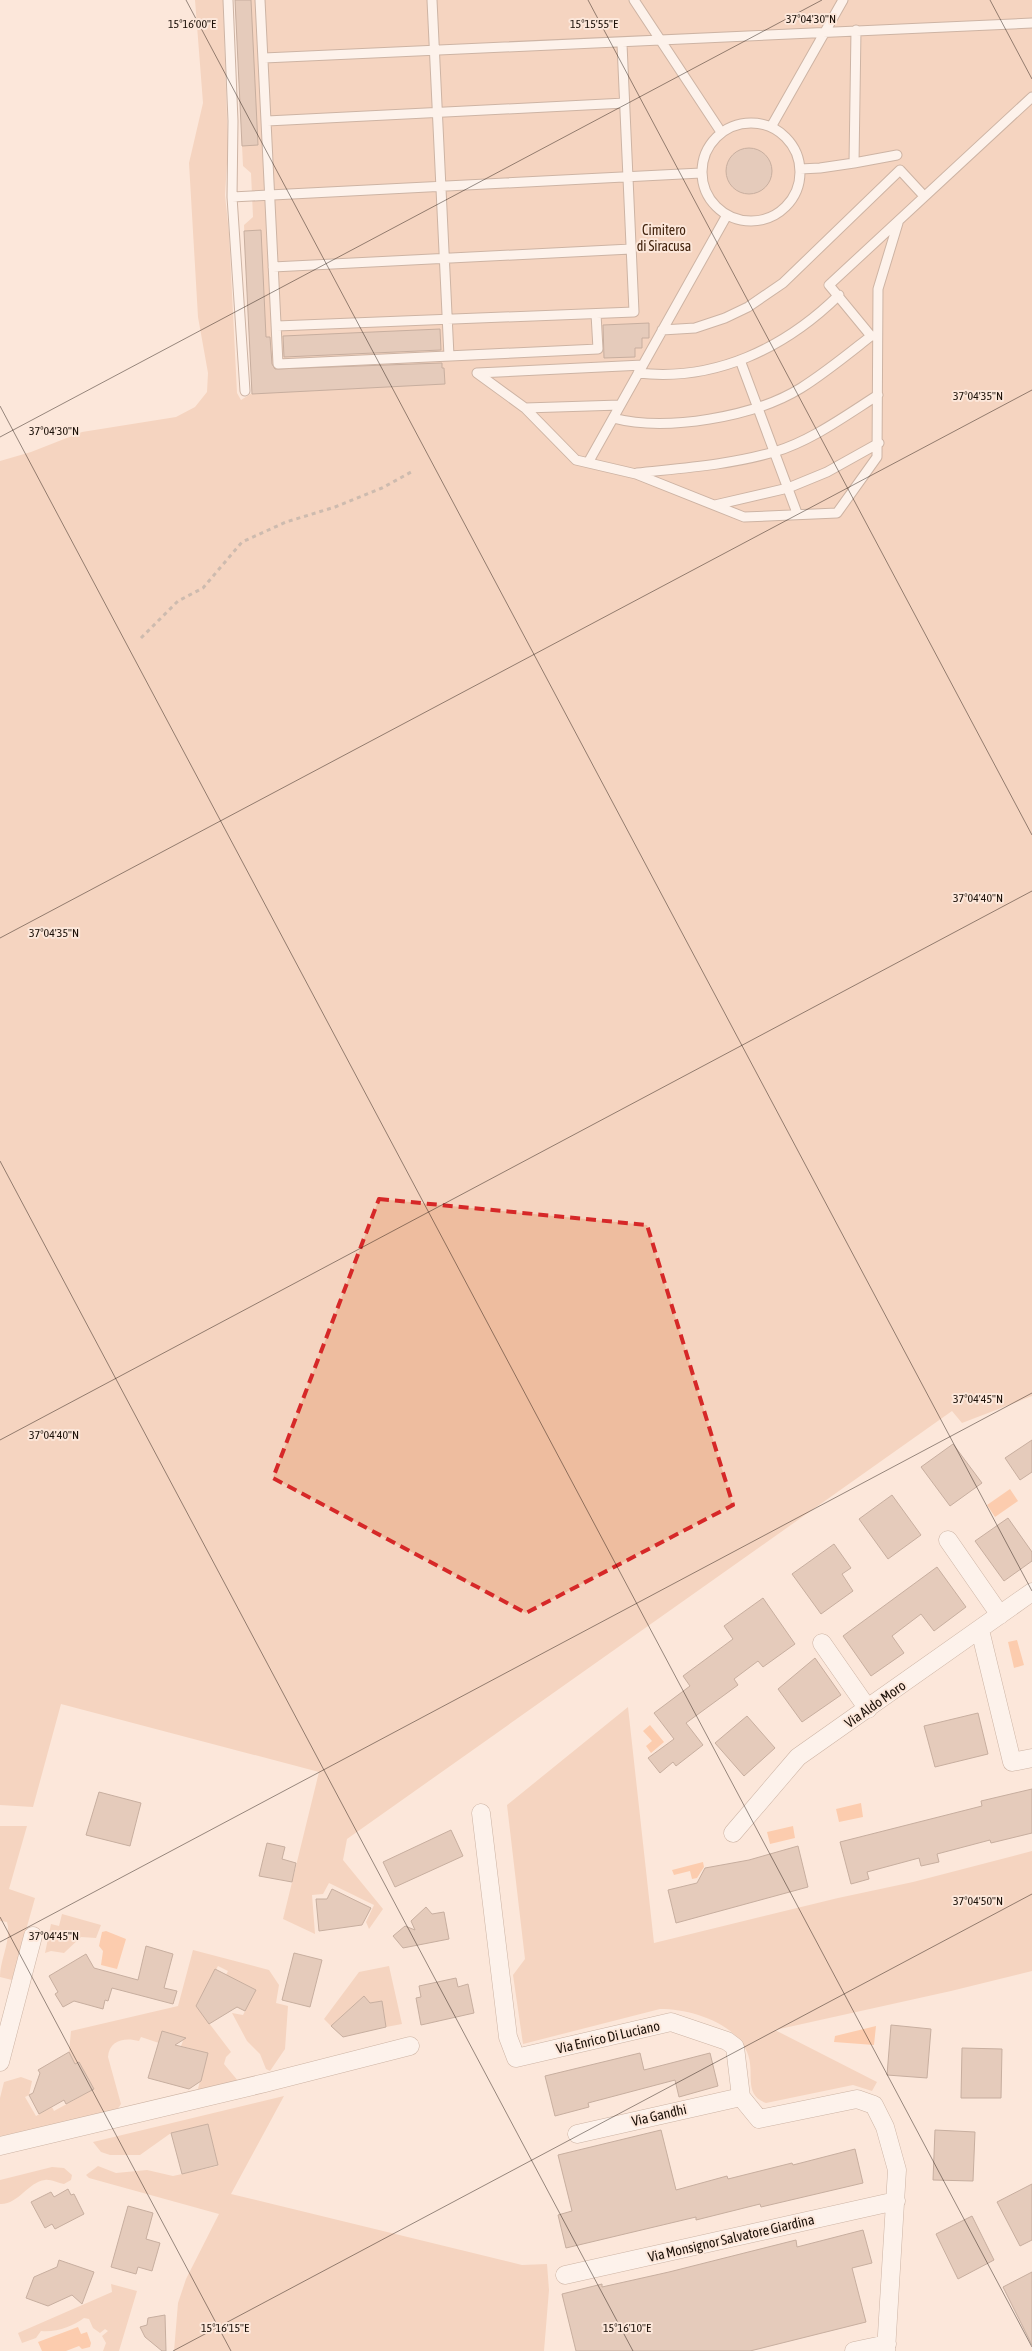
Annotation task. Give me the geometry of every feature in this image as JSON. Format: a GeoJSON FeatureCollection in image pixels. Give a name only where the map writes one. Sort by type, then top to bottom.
{"type":"FeatureCollection","features":[{"type":"Feature","properties":{"kind":"street"},"geometry":{"type":"LineString","coordinates":[[948,1540],[1000,1615]]}},
{"type":"Feature","properties":{"kind":"street","name":"Via Aldo Moro"},"geometry":{"type":"LineString","coordinates":[[733,1833],[798,1757],[1032,1592]]}},
{"type":"Feature","properties":{"kind":"street"},"geometry":{"type":"LineString","coordinates":[[980,1630],[1012,1762],[1032,1758]]}},
{"type":"Feature","properties":{"kind":"street"},"geometry":{"type":"LineString","coordinates":[[822,1643],[868,1709]]}},
{"type":"Feature","properties":{"kind":"street","name":"Via Enrico Di Luciano"},"geometry":{"type":"LineString","coordinates":[[481,1813],[508,2037],[516,2058],[671,2022],[728,2041],[735,2047],[741,2097]]}},
{"type":"Feature","properties":{"kind":"street"},"geometry":{"type":"LineString","coordinates":[[0,2062],[4,2033],[33,1936]]}},
{"type":"Feature","properties":{"kind":"street"},"geometry":{"type":"LineString","coordinates":[[0,2146],[265,2084],[410,2046]]}},
{"type":"Feature","properties":{"kind":"street"},"geometry":{"type":"LineString","coordinates":[[741,2097],[759,2119],[857,2099],[874,2105],[885,2127],[897,2170],[887,2347],[854,2351]]}},
{"type":"Feature","properties":{"kind":"street","name":"Via Gandhi"},"geometry":{"type":"LineString","coordinates":[[577,2134],[741,2097]]}},
{"type":"Feature","properties":{"kind":"street","name":"Via Monsignor Salvatore Giardina"},"geometry":{"type":"LineString","coordinates":[[564,2275],[896,2201]]}},
{"type":"Feature","properties":{"kind":"lane"},"geometry":{"type":"LineString","coordinates":[[228,0],[233,121],[232,197],[245,391]]}},
{"type":"Feature","properties":{"kind":"lane"},"geometry":{"type":"LineString","coordinates":[[260,0],[278,364],[598,349],[596,314]]}},
{"type":"Feature","properties":{"kind":"lane"},"geometry":{"type":"LineString","coordinates":[[432,0],[449,356]]}},
{"type":"Feature","properties":{"kind":"lane"},"geometry":{"type":"LineString","coordinates":[[634,0],[721,132]]}},
{"type":"Feature","properties":{"kind":"lane"},"geometry":{"type":"LineString","coordinates":[[771,127],[843,0]]}},
{"type":"Feature","properties":{"kind":"lane"},"geometry":{"type":"LineString","coordinates":[[264,58],[622,44],[856,30],[1032,23]]}},
{"type":"Feature","properties":{"kind":"lane"},"geometry":{"type":"LineString","coordinates":[[854,163],[856,30]]}},
{"type":"Feature","properties":{"kind":"lane"},"geometry":{"type":"LineString","coordinates":[[277,326],[634,312],[622,44]]}},
{"type":"Feature","properties":{"kind":"lane"},"geometry":{"type":"LineString","coordinates":[[874,336],[829,285],[1032,97]]}},
{"type":"Feature","properties":{"kind":"lane"},"geometry":{"type":"LineString","coordinates":[[267,122],[625,103]]}},
{"type":"Feature","properties":{"kind":"lane"},"geometry":{"type":"LineString","coordinates":[[754,123],[771,127],[792,144],[798,156],[800,169],[795,193],[779,212],[767,218],[754,221],[740,220],[727,215],[716,207],[703,186],[701,173],[706,150],[721,132],[737,125],[754,123]]}},
{"type":"Feature","properties":{"kind":"lane"},"geometry":{"type":"LineString","coordinates":[[800,169],[820,168],[897,155]]}},
{"type":"Feature","properties":{"kind":"lane"},"geometry":{"type":"LineString","coordinates":[[662,330],[695,328],[726,318],[748,307],[783,283],[900,170],[924,196]]}},
{"type":"Feature","properties":{"kind":"lane"},"geometry":{"type":"LineString","coordinates":[[232,197],[701,173]]}},
{"type":"Feature","properties":{"kind":"lane"},"geometry":{"type":"LineString","coordinates":[[588,461],[727,215]]}},
{"type":"Feature","properties":{"kind":"lane"},"geometry":{"type":"LineString","coordinates":[[839,295],[818,316],[794,334],[768,349],[740,360],[696,372],[672,374],[640,369],[477,373],[524,408],[576,460],[588,461],[636,474],[744,517],[836,512],[877,457],[879,444],[878,395],[874,336],[878,289],[898,223]]}},
{"type":"Feature","properties":{"kind":"lane"},"geometry":{"type":"LineString","coordinates":[[273,267],[630,249]]}},
{"type":"Feature","properties":{"kind":"lane"},"geometry":{"type":"LineString","coordinates":[[613,418],[630,422],[680,423],[758,407],[801,388],[874,336]]}},
{"type":"Feature","properties":{"kind":"lane"},"geometry":{"type":"LineString","coordinates":[[740,360],[797,514]]}},
{"type":"Feature","properties":{"kind":"lane"},"geometry":{"type":"LineString","coordinates":[[636,474],[706,466],[774,452],[802,441],[878,395]]}},
{"type":"Feature","properties":{"kind":"lane"},"geometry":{"type":"LineString","coordinates":[[524,408],[620,405]]}},
{"type":"Feature","properties":{"kind":"lane"},"geometry":{"type":"LineString","coordinates":[[715,505],[788,488],[827,472],[879,444]]}},
{"type":"Feature","properties":{"kind":"path"},"geometry":{"type":"LineString","coordinates":[[141,638],[178,601],[203,588],[242,542],[286,522],[335,507],[382,488],[413,471]]}},
{"type":"Feature","properties":{"kind":"highlighted area"},"geometry":{"type":"Polygon","coordinates":[[[379,1199],[647,1225],[733,1505],[526,1613],[273,1478],[379,1199]]]}},
{"type":"Feature","properties":{"kind":"green space","name":"Cimitero di Siracusa"},"geometry":{"type":"Polygon","coordinates":[[[195,0],[223,0],[228,148],[225,195],[229,233],[237,393],[241,400],[252,393],[244,225],[253,217],[251,173],[243,166],[235,0],[1032,0],[1032,1396],[962,1423],[952,1411],[347,1839],[343,1860],[383,1909],[369,1929],[366,1922],[374,1905],[329,1883],[323,1894],[312,1895],[315,1934],[283,1919],[319,1772],[61,1704],[33,1807],[0,1805],[0,461],[31,452],[82,432],[176,417],[195,407],[207,392],[208,373],[198,317],[189,163],[203,103],[195,0]]]}},
{"type":"Feature","properties":{"kind":"green space"},"geometry":{"type":"Polygon","coordinates":[[[628,1707],[654,1943],[838,1898],[913,1882],[1032,1851],[1032,1971],[775,2030],[877,2082],[872,2091],[853,2085],[766,2103],[754,2094],[747,2052],[732,2033],[710,2019],[672,2010],[660,2009],[523,2044],[513,1975],[525,1959],[507,1805],[628,1707]]]}},
{"type":"Feature","properties":{"kind":"green space"},"geometry":{"type":"Polygon","coordinates":[[[0,1826],[27,1826],[9,1889],[35,1898],[12,1980],[0,1977],[8,1929],[7,1922],[0,1921],[0,1826]]]}},
{"type":"Feature","properties":{"kind":"green space"},"geometry":{"type":"Polygon","coordinates":[[[62,1914],[101,1925],[96,1938],[81,1937],[64,1953],[51,1951],[45,1953],[51,1924],[59,1926],[62,1914]]]}},
{"type":"Feature","properties":{"kind":"green space"},"geometry":{"type":"Polygon","coordinates":[[[193,1950],[269,1970],[279,1985],[276,2003],[288,2006],[285,2049],[270,2071],[266,2069],[260,2054],[247,2041],[232,2013],[243,2015],[256,1990],[226,1975],[228,1971],[218,1966],[196,2006],[231,2052],[226,2057],[224,2064],[239,2082],[197,2092],[208,2053],[181,2046],[184,2038],[159,2043],[141,2037],[139,2041],[123,2040],[111,2047],[108,2057],[121,2104],[117,2110],[0,2139],[0,2098],[4,2082],[21,2077],[32,2081],[29,2095],[25,2097],[36,2116],[52,2107],[54,2111],[94,2089],[79,2062],[75,2064],[69,2052],[71,2031],[178,2006],[193,1950]]]}},
{"type":"Feature","properties":{"kind":"green space"},"geometry":{"type":"Polygon","coordinates":[[[389,1966],[402,2024],[386,2027],[382,2001],[370,2003],[364,1996],[331,2026],[324,2019],[359,1972],[389,1966]]]}},
{"type":"Feature","properties":{"kind":"green space"},"geometry":{"type":"Polygon","coordinates":[[[284,2096],[231,2194],[522,2265],[547,2264],[549,2290],[544,2351],[174,2351],[178,2303],[186,2279],[219,2214],[89,2178],[86,2175],[98,2166],[116,2173],[147,2170],[173,2176],[218,2166],[208,2124],[171,2133],[140,2155],[110,2155],[101,2152],[93,2142],[284,2096]]]}},
{"type":"Feature","properties":{"kind":"green space"},"geometry":{"type":"Polygon","coordinates":[[[52,2167],[64,2168],[72,2175],[71,2180],[64,2184],[47,2180],[39,2182],[12,2201],[0,2204],[0,2180],[52,2167]]]}},
{"type":"Feature","properties":{"kind":"green space"},"geometry":{"type":"Polygon","coordinates":[[[111,2284],[137,2291],[119,2351],[103,2351],[106,2343],[102,2336],[108,2331],[105,2329],[100,2333],[93,2328],[89,2319],[84,2318],[64,2328],[41,2331],[36,2338],[22,2343],[18,2333],[112,2292],[111,2284]]]}},
{"type":"Feature","properties":{"kind":"shaded area"},"geometry":{"type":"Polygon","coordinates":[[[1010,1489],[1018,1501],[995,1517],[987,1505],[1010,1489]]]}},
{"type":"Feature","properties":{"kind":"shaded area"},"geometry":{"type":"Polygon","coordinates":[[[1017,1640],[1024,1665],[1014,1668],[1008,1642],[1017,1640]]]}},
{"type":"Feature","properties":{"kind":"shaded area"},"geometry":{"type":"Polygon","coordinates":[[[650,1725],[664,1742],[651,1753],[646,1746],[652,1741],[643,1731],[650,1725]]]}},
{"type":"Feature","properties":{"kind":"shaded area"},"geometry":{"type":"Polygon","coordinates":[[[861,1803],[863,1817],[839,1822],[836,1809],[861,1803]]]}},
{"type":"Feature","properties":{"kind":"shaded area"},"geometry":{"type":"Polygon","coordinates":[[[793,1826],[795,1838],[770,1844],[767,1832],[793,1826]]]}},
{"type":"Feature","properties":{"kind":"shaded area"},"geometry":{"type":"Polygon","coordinates":[[[703,1862],[704,1867],[697,1878],[692,1879],[690,1871],[674,1875],[672,1870],[703,1862]]]}},
{"type":"Feature","properties":{"kind":"shaded area"},"geometry":{"type":"Polygon","coordinates":[[[106,1931],[126,1939],[117,1969],[101,1965],[103,1951],[99,1946],[102,1932],[106,1931]]]}},
{"type":"Feature","properties":{"kind":"shaded area"},"geometry":{"type":"Polygon","coordinates":[[[876,2026],[874,2045],[834,2042],[835,2036],[876,2026]]]}},
{"type":"Feature","properties":{"kind":"shaded area"},"geometry":{"type":"Polygon","coordinates":[[[78,2327],[81,2334],[87,2332],[91,2343],[90,2347],[82,2349],[79,2346],[66,2351],[42,2351],[38,2342],[78,2327]]]}},
{"type":"Feature","properties":{"kind":"building"},"geometry":{"type":"Polygon","coordinates":[[[235,0],[251,0],[258,145],[242,146],[235,0]]]}},
{"type":"Feature","properties":{"kind":"building"},"geometry":{"type":"Polygon","coordinates":[[[749,148],[762,152],[768,158],[772,171],[768,184],[762,190],[749,194],[736,190],[730,184],[726,171],[730,158],[736,152],[749,148]]]}},
{"type":"Feature","properties":{"kind":"building"},"geometry":{"type":"Polygon","coordinates":[[[261,230],[266,337],[270,337],[272,364],[275,369],[442,363],[445,384],[252,394],[244,231],[261,230]]]}},
{"type":"Feature","properties":{"kind":"building"},"geometry":{"type":"Polygon","coordinates":[[[649,323],[649,338],[642,338],[642,348],[635,348],[635,357],[604,358],[603,325],[649,323]]]}},
{"type":"Feature","properties":{"kind":"building"},"geometry":{"type":"Polygon","coordinates":[[[440,329],[441,350],[284,357],[283,336],[440,329]]]}},
{"type":"Feature","properties":{"kind":"building"},"geometry":{"type":"Polygon","coordinates":[[[1032,1440],[1032,1472],[1020,1480],[1005,1458],[1032,1440]]]}},
{"type":"Feature","properties":{"kind":"building"},"geometry":{"type":"Polygon","coordinates":[[[953,1444],[982,1483],[950,1506],[921,1467],[953,1444]]]}},
{"type":"Feature","properties":{"kind":"building"},"geometry":{"type":"Polygon","coordinates":[[[892,1495],[921,1535],[888,1559],[859,1519],[892,1495]]]}},
{"type":"Feature","properties":{"kind":"building"},"geometry":{"type":"Polygon","coordinates":[[[1008,1518],[1032,1552],[1032,1561],[1004,1581],[975,1541],[1008,1518]]]}},
{"type":"Feature","properties":{"kind":"building"},"geometry":{"type":"Polygon","coordinates":[[[834,1544],[851,1568],[842,1574],[853,1591],[821,1614],[792,1574],[834,1544]]]}},
{"type":"Feature","properties":{"kind":"building"},"geometry":{"type":"Polygon","coordinates":[[[937,1567],[966,1607],[934,1631],[921,1614],[892,1636],[904,1653],[871,1676],[843,1636],[937,1567]]]}},
{"type":"Feature","properties":{"kind":"building"},"geometry":{"type":"Polygon","coordinates":[[[763,1598],[795,1644],[763,1667],[758,1661],[734,1679],[738,1685],[686,1723],[703,1745],[676,1766],[673,1762],[660,1773],[648,1758],[674,1739],[654,1713],[690,1686],[683,1676],[733,1639],[724,1626],[763,1598]]]}},
{"type":"Feature","properties":{"kind":"building"},"geometry":{"type":"Polygon","coordinates":[[[815,1658],[841,1695],[802,1722],[778,1689],[815,1658]]]}},
{"type":"Feature","properties":{"kind":"building"},"geometry":{"type":"Polygon","coordinates":[[[978,1713],[988,1754],[935,1767],[924,1726],[978,1713]]]}},
{"type":"Feature","properties":{"kind":"building"},"geometry":{"type":"Polygon","coordinates":[[[747,1716],[775,1748],[744,1776],[715,1743],[747,1716]]]}},
{"type":"Feature","properties":{"kind":"building"},"geometry":{"type":"Polygon","coordinates":[[[1032,1789],[1032,1833],[991,1843],[990,1840],[937,1854],[939,1862],[921,1866],[919,1858],[867,1872],[869,1879],[851,1884],[840,1842],[982,1806],[981,1801],[1032,1789]]]}},
{"type":"Feature","properties":{"kind":"building"},"geometry":{"type":"Polygon","coordinates":[[[99,1792],[141,1803],[130,1846],[86,1835],[99,1792]]]}},
{"type":"Feature","properties":{"kind":"building"},"geometry":{"type":"Polygon","coordinates":[[[451,1830],[463,1856],[395,1887],[383,1862],[451,1830]]]}},
{"type":"Feature","properties":{"kind":"building"},"geometry":{"type":"Polygon","coordinates":[[[267,1843],[285,1847],[282,1859],[296,1863],[292,1882],[259,1876],[267,1843]]]}},
{"type":"Feature","properties":{"kind":"building"},"geometry":{"type":"Polygon","coordinates":[[[798,1846],[808,1887],[676,1923],[668,1890],[697,1883],[705,1868],[749,1860],[798,1846]]]}},
{"type":"Feature","properties":{"kind":"building"},"geometry":{"type":"Polygon","coordinates":[[[332,1889],[371,1908],[362,1925],[319,1931],[316,1899],[327,1899],[332,1889]]]}},
{"type":"Feature","properties":{"kind":"building"},"geometry":{"type":"Polygon","coordinates":[[[426,1907],[432,1914],[444,1912],[449,1939],[403,1948],[393,1936],[405,1926],[415,1930],[411,1921],[426,1907]]]}},
{"type":"Feature","properties":{"kind":"building"},"geometry":{"type":"Polygon","coordinates":[[[146,1946],[173,1954],[164,1988],[177,1991],[173,2004],[112,1988],[108,2001],[105,2000],[103,2009],[74,2001],[63,2007],[55,1994],[58,1992],[49,1976],[86,1954],[94,1968],[138,1980],[146,1946]]]}},
{"type":"Feature","properties":{"kind":"building"},"geometry":{"type":"Polygon","coordinates":[[[294,1953],[322,1960],[310,2007],[282,2000],[294,1953]]]}},
{"type":"Feature","properties":{"kind":"building"},"geometry":{"type":"Polygon","coordinates":[[[215,1969],[256,1990],[245,2011],[237,2007],[209,2024],[196,2006],[215,1969]]]}},
{"type":"Feature","properties":{"kind":"building"},"geometry":{"type":"Polygon","coordinates":[[[456,1978],[458,1987],[468,1984],[474,2013],[421,2025],[416,1998],[421,1997],[419,1986],[456,1978]]]}},
{"type":"Feature","properties":{"kind":"building"},"geometry":{"type":"Polygon","coordinates":[[[364,1996],[370,2003],[382,2001],[386,2027],[343,2037],[331,2026],[364,1996]]]}},
{"type":"Feature","properties":{"kind":"building"},"geometry":{"type":"Polygon","coordinates":[[[891,2025],[931,2029],[927,2078],[887,2075],[891,2025]]]}},
{"type":"Feature","properties":{"kind":"building"},"geometry":{"type":"Polygon","coordinates":[[[162,2031],[186,2038],[175,2045],[208,2053],[201,2081],[189,2089],[148,2078],[162,2031]]]}},
{"type":"Feature","properties":{"kind":"building"},"geometry":{"type":"Polygon","coordinates":[[[962,2048],[1002,2049],[1001,2098],[961,2098],[962,2048]]]}},
{"type":"Feature","properties":{"kind":"building"},"geometry":{"type":"Polygon","coordinates":[[[69,2052],[75,2064],[79,2062],[94,2089],[66,2104],[64,2100],[39,2114],[29,2095],[33,2093],[40,2073],[38,2070],[69,2052]]]}},
{"type":"Feature","properties":{"kind":"building"},"geometry":{"type":"Polygon","coordinates":[[[640,2053],[644,2070],[710,2053],[718,2086],[679,2097],[675,2080],[588,2103],[589,2107],[555,2116],[545,2076],[640,2053]]]}},
{"type":"Feature","properties":{"kind":"building"},"geometry":{"type":"Polygon","coordinates":[[[208,2124],[218,2165],[182,2174],[171,2133],[208,2124]]]}},
{"type":"Feature","properties":{"kind":"building"},"geometry":{"type":"Polygon","coordinates":[[[661,2130],[676,2190],[727,2176],[728,2179],[855,2149],[863,2183],[761,2207],[760,2204],[696,2220],[696,2217],[566,2248],[558,2215],[572,2211],[558,2155],[661,2130]]]}},
{"type":"Feature","properties":{"kind":"building"},"geometry":{"type":"Polygon","coordinates":[[[935,2130],[975,2132],[973,2181],[933,2180],[935,2130]]]}},
{"type":"Feature","properties":{"kind":"building"},"geometry":{"type":"Polygon","coordinates":[[[1032,2184],[1032,2240],[1020,2246],[997,2202],[1032,2184]]]}},
{"type":"Feature","properties":{"kind":"building"},"geometry":{"type":"Polygon","coordinates":[[[68,2189],[71,2195],[74,2194],[84,2214],[55,2229],[52,2224],[45,2228],[31,2202],[51,2192],[54,2197],[68,2189]]]}},
{"type":"Feature","properties":{"kind":"building"},"geometry":{"type":"Polygon","coordinates":[[[128,2206],[153,2213],[146,2239],[160,2243],[152,2271],[138,2267],[136,2274],[111,2267],[128,2206]]]}},
{"type":"Feature","properties":{"kind":"building"},"geometry":{"type":"Polygon","coordinates":[[[972,2216],[994,2260],[958,2279],[936,2234],[972,2216]]]}},
{"type":"Feature","properties":{"kind":"building"},"geometry":{"type":"Polygon","coordinates":[[[863,2230],[872,2263],[852,2268],[866,2322],[750,2351],[576,2351],[562,2294],[602,2284],[602,2287],[669,2272],[796,2240],[797,2247],[863,2230]]]}},
{"type":"Feature","properties":{"kind":"building"},"geometry":{"type":"Polygon","coordinates":[[[59,2260],[94,2272],[82,2304],[72,2295],[48,2306],[26,2298],[34,2277],[57,2267],[59,2260]]]}},
{"type":"Feature","properties":{"kind":"building"},"geometry":{"type":"Polygon","coordinates":[[[1032,2272],[1032,2345],[1003,2287],[1032,2272]]]}},
{"type":"Feature","properties":{"kind":"building"},"geometry":{"type":"Polygon","coordinates":[[[165,2315],[166,2351],[162,2351],[145,2337],[140,2327],[147,2325],[148,2318],[165,2315]]]}}]}
